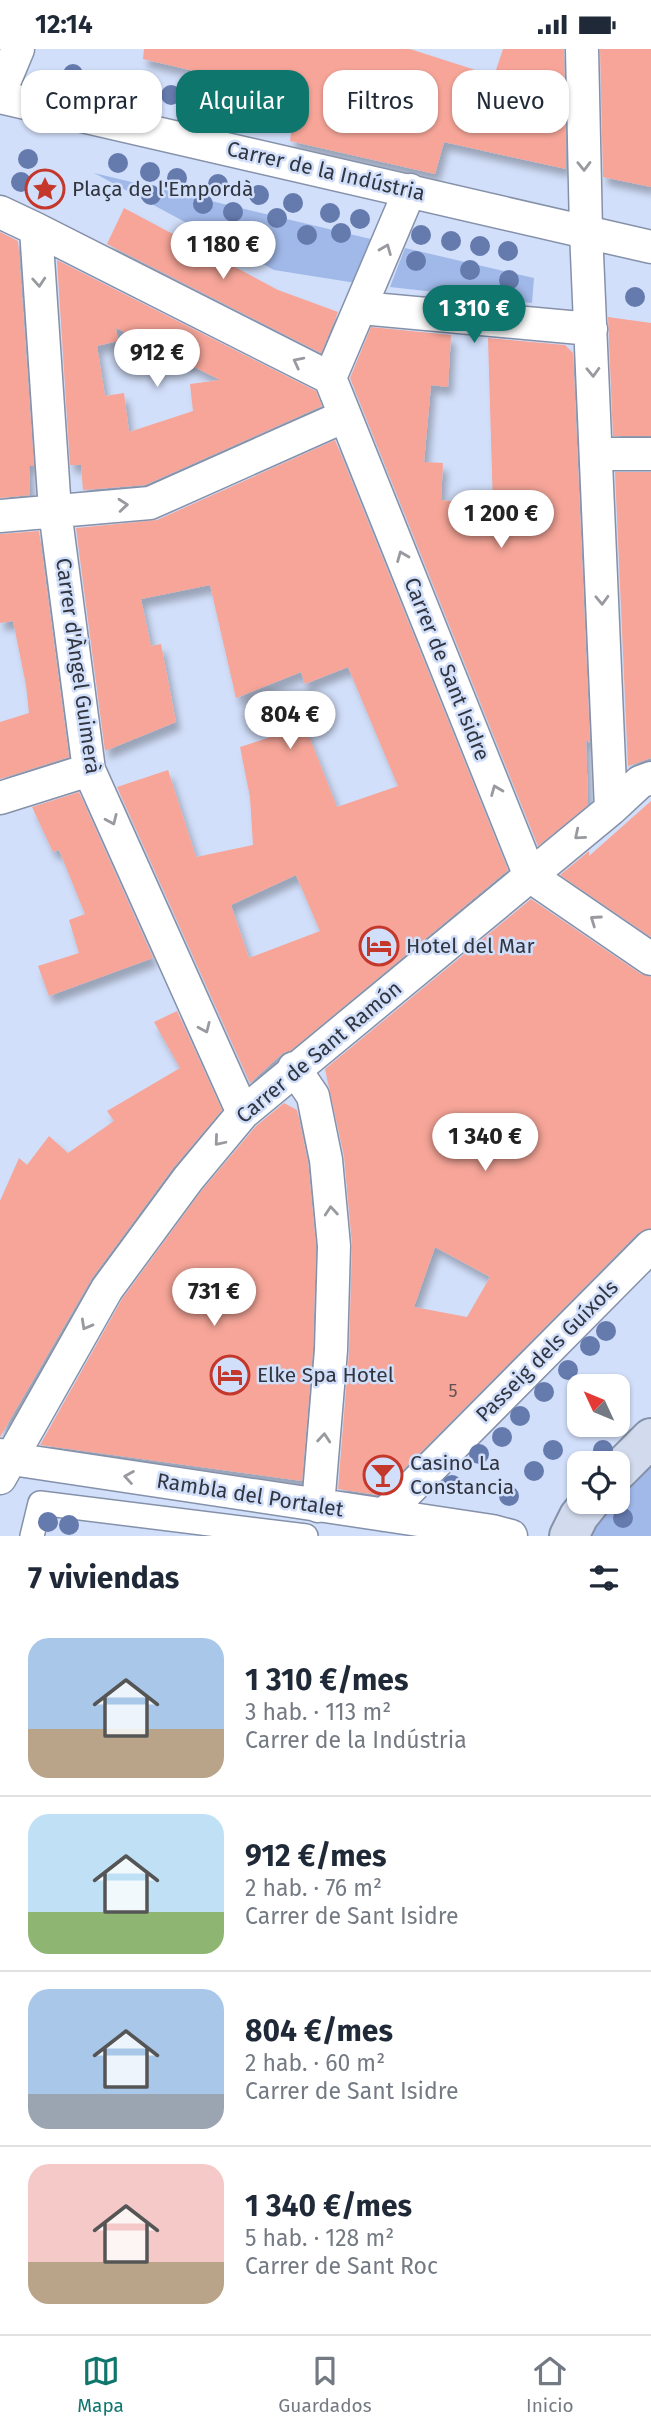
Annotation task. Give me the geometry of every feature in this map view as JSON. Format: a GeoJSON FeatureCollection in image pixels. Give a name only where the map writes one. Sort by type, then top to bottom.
{"type":"FeatureCollection","features":[{"type":"Feature","properties":{"kind":"main road"},"geometry":{"type":"LineString","coordinates":[[630,1459],[651,1438]]}},
{"type":"Feature","properties":{"kind":"main road"},"geometry":{"type":"LineString","coordinates":[[569,1536],[581,1514]]}},
{"type":"Feature","properties":{"kind":"street"},"geometry":{"type":"LineString","coordinates":[[0,95],[18,49]]}},
{"type":"Feature","properties":{"kind":"street"},"geometry":{"type":"LineString","coordinates":[[582,49],[586,231],[611,809]]}},
{"type":"Feature","properties":{"kind":"street","name":"Carrer de la Indústria"},"geometry":{"type":"LineString","coordinates":[[0,95],[651,247]]}},
{"type":"Feature","properties":{"kind":"street"},"geometry":{"type":"LineString","coordinates":[[0,212],[330,378],[410,190]]}},
{"type":"Feature","properties":{"kind":"street","name":"Carrer d'Àngel Guimerà"},"geometry":{"type":"LineString","coordinates":[[36,229],[55,511],[89,770],[243,1113]]}},
{"type":"Feature","properties":{"kind":"street"},"geometry":{"type":"LineString","coordinates":[[361,308],[591,329]]}},
{"type":"Feature","properties":{"kind":"street","name":"Carrer de Sant Isidre"},"geometry":{"type":"LineString","coordinates":[[330,378],[530,876]]}},
{"type":"Feature","properties":{"kind":"street"},"geometry":{"type":"LineString","coordinates":[[0,516],[150,503],[345,416]]}},
{"type":"Feature","properties":{"kind":"street"},"geometry":{"type":"LineString","coordinates":[[596,454],[651,454]]}},
{"type":"Feature","properties":{"kind":"street"},"geometry":{"type":"LineString","coordinates":[[0,798],[89,770]]}},
{"type":"Feature","properties":{"kind":"street","name":"Carrer de Sant Ramón"},"geometry":{"type":"LineString","coordinates":[[4,1464],[107,1289],[188,1179],[243,1113],[294,1068],[611,809],[640,782],[651,778]]}},
{"type":"Feature","properties":{"kind":"street"},"geometry":{"type":"LineString","coordinates":[[530,876],[651,959]]}},
{"type":"Feature","properties":{"kind":"street"},"geometry":{"type":"LineString","coordinates":[[294,1068],[313,1096],[326,1160],[334,1246],[331,1350],[316,1521]]}},
{"type":"Feature","properties":{"kind":"street","name":"Passeig dels Guíxols"},"geometry":{"type":"LineString","coordinates":[[384,1515],[651,1246]]}},
{"type":"Feature","properties":{"kind":"street","name":"Rambla del Portalet"},"geometry":{"type":"LineString","coordinates":[[4,1464],[49,1465],[316,1521],[384,1515],[511,1536]]}},
{"type":"Feature","properties":{"kind":"street"},"geometry":{"type":"LineString","coordinates":[[32,1536],[49,1465]]}},
{"type":"Feature","properties":{"kind":"street"},"geometry":{"type":"LineString","coordinates":[[40,1503],[306,1536]]}},
{"type":"Feature","properties":{"kind":"shaded area"},"geometry":{"type":"Polygon","coordinates":[[[94,173],[375,240],[356,283],[274,270],[94,173]]]}},
{"type":"Feature","properties":{"kind":"shaded area"},"geometry":{"type":"Polygon","coordinates":[[[405,248],[534,278],[532,303],[390,287],[405,248]]]}},
{"type":"Feature","properties":{"kind":"shaded area"},"geometry":{"type":"Polygon","coordinates":[[[651,1455],[651,1536],[580,1536],[596,1514],[630,1514],[630,1476],[651,1455]]]}},
{"type":"Feature","properties":{"kind":"building"},"geometry":{"type":"Polygon","coordinates":[[[144,49],[410,49],[475,70],[452,70],[452,133],[565,133],[566,169],[444,142],[435,174],[290,141],[291,133],[309,133],[309,70],[190,70],[143,59],[144,49]]]}},
{"type":"Feature","properties":{"kind":"building"},"geometry":{"type":"Polygon","coordinates":[[[503,49],[564,49],[564,70],[496,70],[503,49]]]}},
{"type":"Feature","properties":{"kind":"building"},"geometry":{"type":"Polygon","coordinates":[[[600,49],[651,49],[651,187],[603,177],[600,49]]]}},
{"type":"Feature","properties":{"kind":"building"},"geometry":{"type":"Polygon","coordinates":[[[124,208],[278,290],[338,312],[321,353],[107,244],[124,208]]]}},
{"type":"Feature","properties":{"kind":"building"},"geometry":{"type":"Polygon","coordinates":[[[0,232],[18,241],[34,466],[29,466],[30,495],[0,498],[0,232]]]}},
{"type":"Feature","properties":{"kind":"building"},"geometry":{"type":"Polygon","coordinates":[[[57,260],[316,391],[322,406],[145,485],[83,490],[81,465],[70,465],[57,260]],[[116,328],[118,341],[97,346],[105,396],[124,393],[129,432],[193,411],[190,384],[220,380],[116,328]]]}},
{"type":"Feature","properties":{"kind":"building"},"geometry":{"type":"Polygon","coordinates":[[[608,317],[651,323],[651,436],[613,436],[608,317]]]}},
{"type":"Feature","properties":{"kind":"building"},"geometry":{"type":"Polygon","coordinates":[[[371,327],[451,335],[448,387],[431,385],[424,462],[443,463],[441,500],[493,506],[488,338],[565,345],[573,353],[590,743],[586,740],[588,805],[538,846],[350,378],[371,327]]]}},
{"type":"Feature","properties":{"kind":"building"},"geometry":{"type":"Polygon","coordinates":[[[335,440],[508,870],[290,1051],[283,1053],[250,1083],[117,787],[168,770],[196,857],[253,845],[250,797],[240,747],[305,726],[337,807],[398,786],[348,667],[305,684],[301,672],[236,698],[210,585],[141,599],[151,646],[161,644],[176,722],[105,751],[76,528],[157,520],[335,440]],[[296,875],[231,905],[249,958],[320,931],[296,875]]]}},
{"type":"Feature","properties":{"kind":"building"},"geometry":{"type":"Polygon","coordinates":[[[615,472],[651,472],[651,758],[628,766],[615,472]]]}},
{"type":"Feature","properties":{"kind":"building"},"geometry":{"type":"Polygon","coordinates":[[[39,531],[69,757],[0,779],[0,722],[29,713],[13,621],[0,623],[0,534],[39,531]]]}},
{"type":"Feature","properties":{"kind":"building"},"geometry":{"type":"Polygon","coordinates":[[[79,792],[153,958],[49,996],[38,966],[79,953],[69,920],[85,914],[59,850],[53,852],[32,807],[79,792]]]}},
{"type":"Feature","properties":{"kind":"building"},"geometry":{"type":"Polygon","coordinates":[[[651,801],[651,937],[560,875],[589,851],[589,856],[651,801]]]}},
{"type":"Feature","properties":{"kind":"building"},"geometry":{"type":"Polygon","coordinates":[[[531,899],[641,974],[651,977],[651,1228],[638,1233],[378,1495],[338,1489],[349,1352],[352,1244],[344,1156],[325,1069],[531,899]],[[435,1247],[414,1307],[467,1317],[490,1277],[435,1247]]]}},
{"type":"Feature","properties":{"kind":"building"},"geometry":{"type":"Polygon","coordinates":[[[177,1011],[222,1110],[173,1168],[92,1278],[0,1437],[0,1201],[19,1158],[27,1165],[49,1136],[68,1153],[114,1121],[107,1111],[180,1068],[154,1022],[177,1011]]]}},
{"type":"Feature","properties":{"kind":"building"},"geometry":{"type":"Polygon","coordinates":[[[284,1103],[297,1110],[308,1163],[316,1247],[313,1349],[302,1481],[40,1445],[122,1299],[202,1190],[256,1126],[284,1103]]]}},
{"type":"Feature","properties":{"kind":"place","name":"Plaça de l'Empordà"},"geometry":{"type":"Point","coordinates":[45,189]}},
{"type":"Feature","properties":{"kind":"place","name":"Hotel del Mar"},"geometry":{"type":"Point","coordinates":[379,946]}},
{"type":"Feature","properties":{"kind":"place","name":"Elke Spa Hotel"},"geometry":{"type":"Point","coordinates":[230,1375]}},
{"type":"Feature","properties":{"kind":"place","name":"Casino La Constancia"},"geometry":{"type":"Point","coordinates":[383,1475]}}]}
